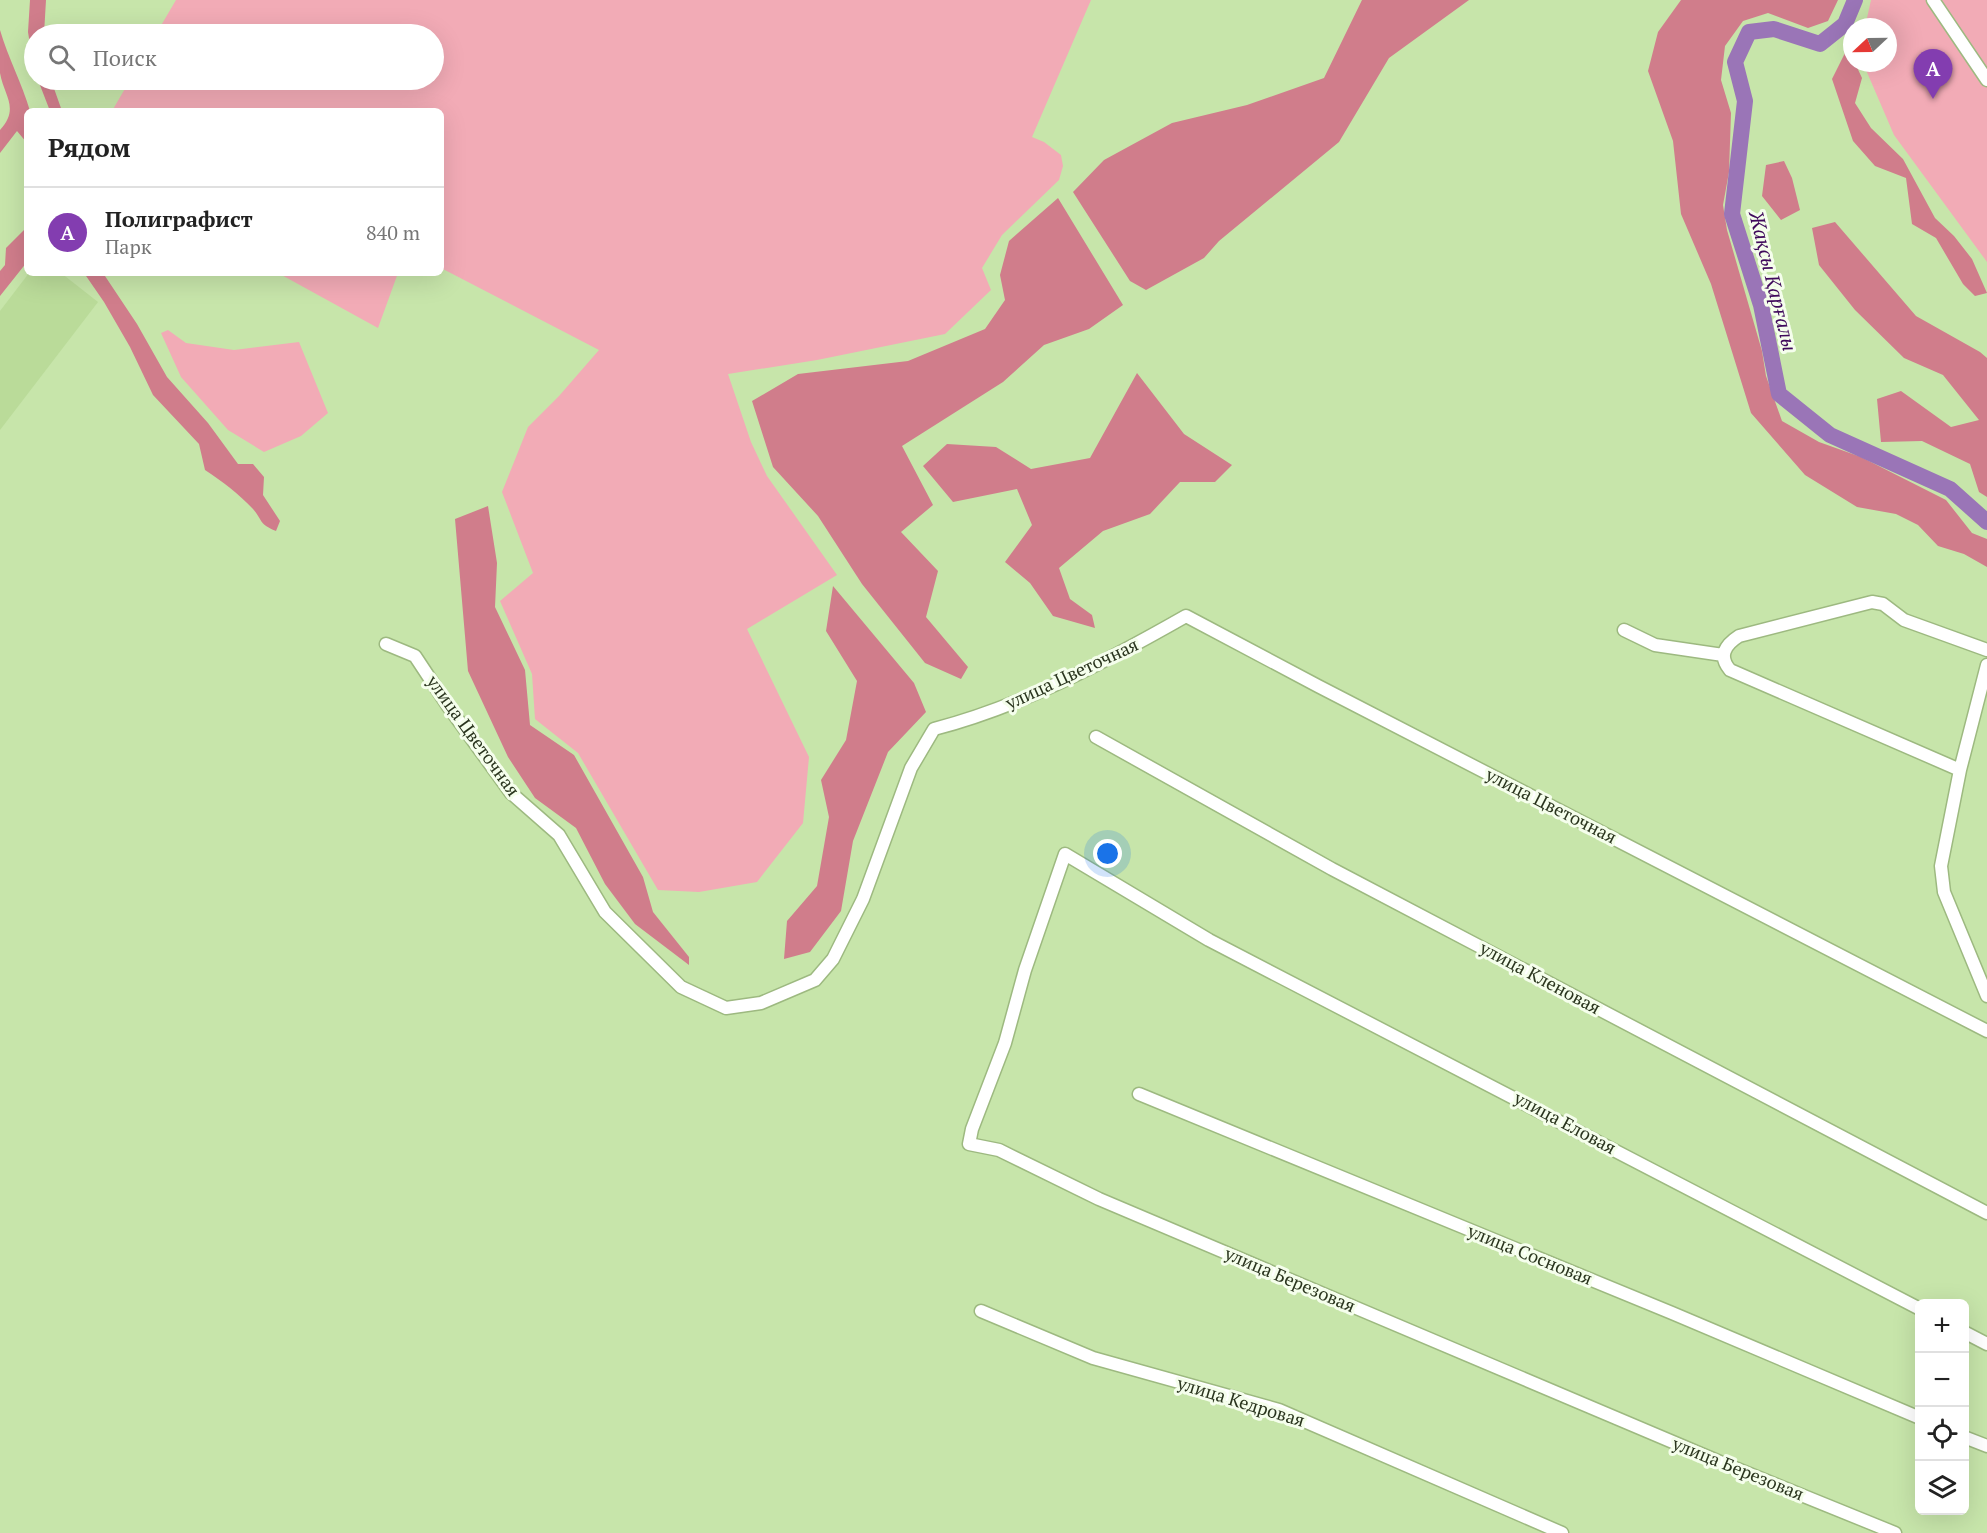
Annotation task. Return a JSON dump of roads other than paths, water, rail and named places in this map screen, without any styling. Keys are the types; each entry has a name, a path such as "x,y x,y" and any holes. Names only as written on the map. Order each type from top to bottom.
{"street":[{"path":"1933,0 1987,80"},
{"path":"1960,770 1730,670 1724,663 1723,655 1728,643 1739,636 1872,602 1883,604 1904,620 1987,650"},
{"name":"улица Цветочная","path":"386,644 415,656 511,793 559,835 605,912 681,987 726,1008 760,1003 815,980 833,959 863,899 911,768 934,729 966,721 1019,700 1124,652 1186,616 1987,1031"},
{"path":"1624,630 1655,645 1723,655"},
{"path":"1987,665 1960,770 1941,866 1944,892 1987,996"},
{"name":"улица Кленовая","path":"1096,737 1332,869 1987,1213"},
{"name":"улица Еловая","path":"1065,854 1209,940 1915,1306"},
{"name":"улица Березовая","path":"1065,854 1025,970 1005,1043 972,1129 969,1144 999,1150 1110,1203 1698,1453 1895,1533"},
{"name":"улица Сосновая","path":"1139,1094 1672,1313 1915,1416"},
{"name":"улица Кедровая","path":"981,1311 1093,1358 1279,1410 1562,1533"},
{"path":"1969,1334 1987,1344"},
{"path":"1969,1439 1987,1446"}],"waterway":[{"name":"Жақсы Қарғалы","path":"1855,0 1845,24 1820,44 1774,29 1749,32 1735,62 1745,101 1732,214 1761,305 1779,394 1830,435 1950,489 1987,522"}],"place":[{"name":"Полиграфист","path":"1933,99"}]}
